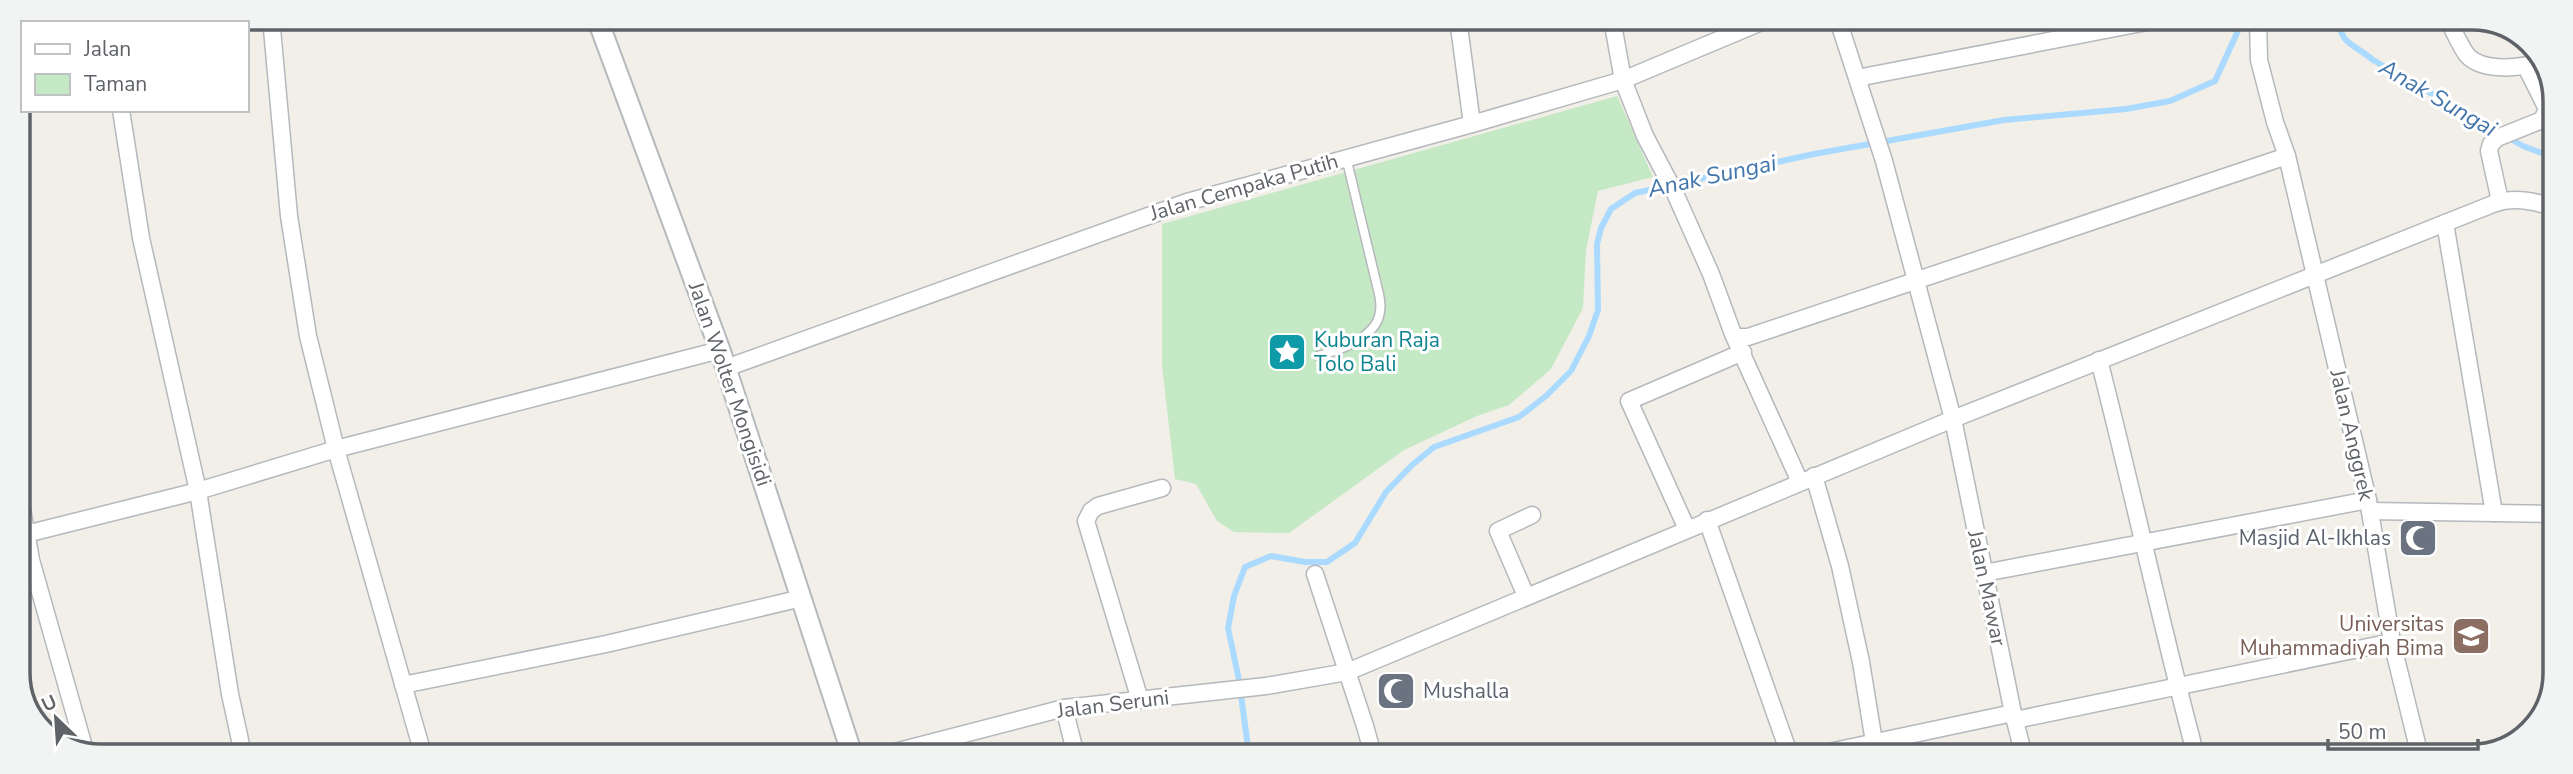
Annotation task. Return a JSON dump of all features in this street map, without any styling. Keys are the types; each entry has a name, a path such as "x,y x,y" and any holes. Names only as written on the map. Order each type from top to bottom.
{"street":[{"path":"272,30 289,216 308,337 336,449 420,744"},
{"name":"Jalan Wolter Mongisidi","path":"601,30 723,359 849,744"},
{"path":"1459,30 1472,124"},
{"path":"1614,30 1623,80 1645,135 1674,191 1739,344 1807,479 1840,566 1861,662 1874,742"},
{"name":"Jalan Cempaka Putih","path":"30,533 198,491 336,449 723,359 1186,202 1623,80 1742,30"},
{"name":"Jalan Mawar","path":"1841,30 1884,161 1953,419 2021,744"},
{"path":"1857,78 2105,30"},
{"name":"Jalan Anggrek","path":"2258,30 2259,60 2287,156 2369,506 2392,642 2417,744"},
{"path":"2454,30 2468,55 2478,63 2526,67 2532,65"},
{"path":"2526,67 2543,101"},
{"path":"121,112 141,237 198,491 241,744"},
{"path":"2543,118 2497,138 2489,151 2500,201 2530,201 2543,205"},
{"path":"1686,529 1629,401 1748,337 1917,278 2287,156"},
{"name":"Jalan Seruni","path":"925,744 1064,708 1266,686 1347,672 1953,419 2500,201"},
{"path":"2445,223 2494,513"},
{"path":"2099,360 2193,744"},
{"path":"1140,700 1086,520 1098,506 1162,488"},
{"path":"1984,573 2369,506 2543,514"},
{"path":"1526,596 1499,531 1532,515"},
{"path":"1707,520 1786,744"},
{"path":"1314,574 1370,744"},
{"path":"30,581 82,742"},
{"path":"403,685 606,644 802,598"},
{"path":"1865,744 2178,686 2392,642"},
{"path":"1064,708 1073,744"}],"lane":[{"path":"1318,356 1342,350 1356,342 1374,326 1381,314 1379,294 1346,157"}],"green space":[{"path":"1617,96 1653,177 1598,191 1586,250 1583,308 1551,369 1509,405 1477,416 1404,450 1289,533 1234,532 1217,521 1196,484 1175,479 1162,366 1162,224"}],"waterway":[{"name":"Anak Sungai","path":"1248,744 1239,680 1228,628 1234,596 1245,567 1271,556 1305,562 1327,562 1355,543 1386,492 1434,447 1519,417 1546,396 1571,371 1589,336 1598,310 1597,244 1601,228 1611,209 1635,193 1814,154 2004,120 2126,109 2170,101 2215,81 2238,30"},
{"name":"Anak Sungai","path":"2341,30 2350,44 2373,60 2523,146 2543,154"}],"place":[{"name":"Kuburan Raja Tolo Bali","path":"1287,352"},
{"name":"Masjid Al-Ikhlas","path":"2418,538"},
{"name":"Universitas Muhammadiyah Bima","path":"2471,636"},
{"name":"Mushalla","path":"1396,691"}]}
